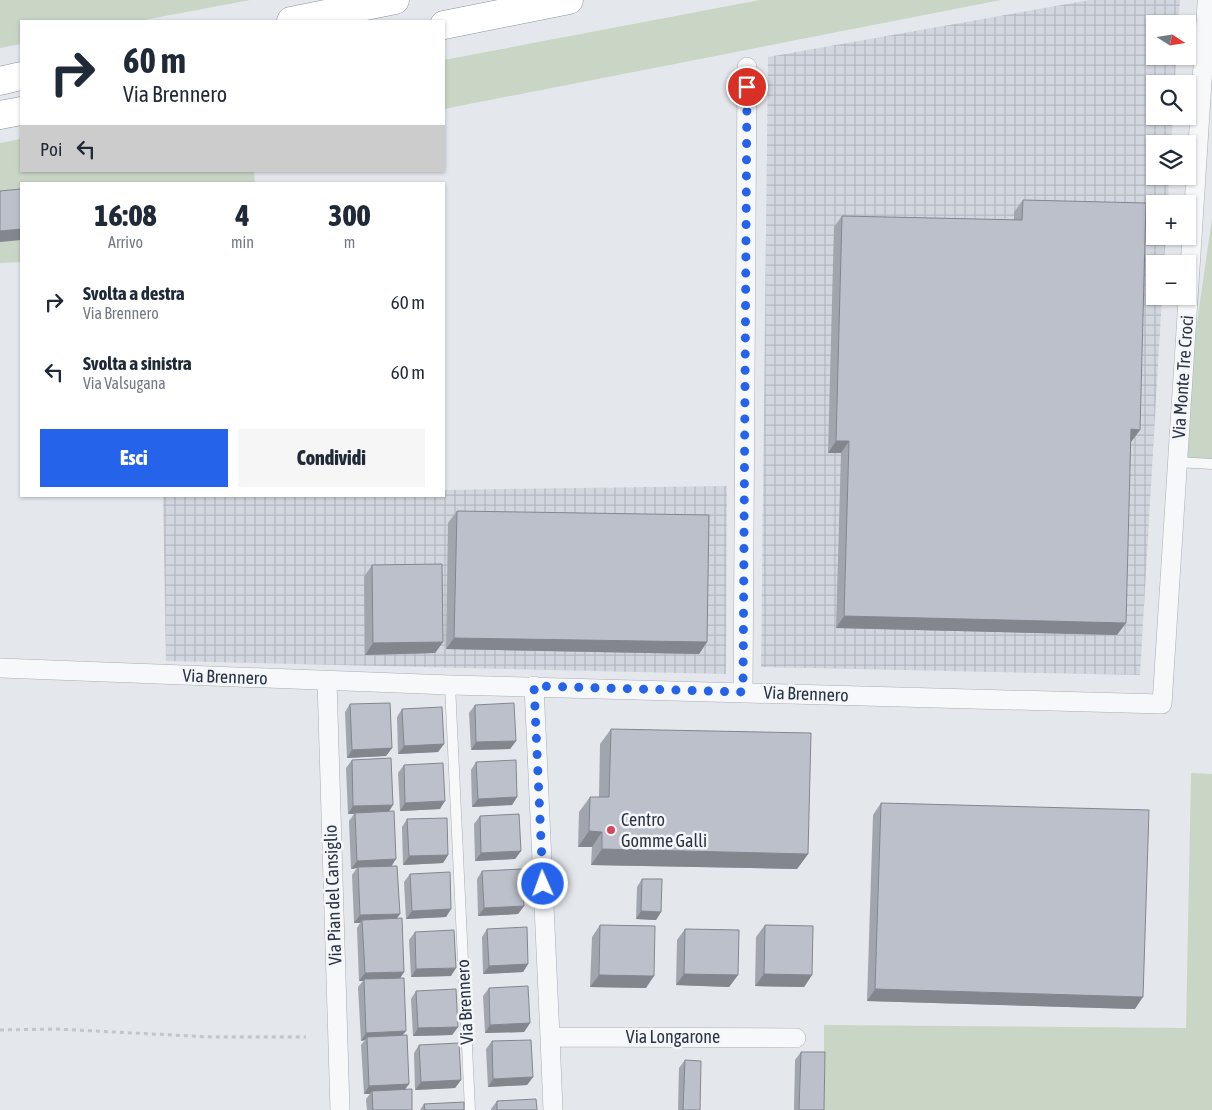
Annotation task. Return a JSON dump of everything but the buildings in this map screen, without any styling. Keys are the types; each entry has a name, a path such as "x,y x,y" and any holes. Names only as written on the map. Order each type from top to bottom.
{"highway":[{"path":"296,20 395,0"},
{"path":"445,25 569,0"},
{"path":"0,81 20,76"},
{"path":"0,115 20,111"}],"street":[{"name":"Via Monte Tre Croci","path":"1162,704 1208,16"},
{"path":"743,692 747,68"},
{"name":"Via Brennero","path":"0,668 450,685 1162,704"},
{"name":"Via Pian del Cansiglio","path":"327,680 340,1110"},
{"path":"534,686 553,1110"},
{"name":"Via Longarone","path":"550,1038 796,1038"}],"lane":[{"name":"Via Monte Tre Croci","path":"1178,462 1212,464"},
{"name":"Via Brennero","path":"450,685 470,1110"}],"path":[{"path":"0,1030 56,1029 211,1038 306,1038"}],"shaded area":[{"path":"1090,0 1180,0 1179,15 1146,15 1146,65 1176,65 1175,75 1146,75 1146,125 1172,125 1172,135 1146,135 1146,185 1169,185 1168,195 1146,195 1146,245 1165,245 1165,255 1146,255 1146,305 1161,305 1140,675 761,667 768,57"},
{"path":"727,486 726,674 166,661 163,497 445,497 445,490"}],"green space":[{"path":"0,0 250,0 144,20 20,20 20,44 0,48"},
{"path":"760,0 1001,0 445,109 445,60"},
{"path":"20,139 20,172 254,172 255,182 20,182 20,262 0,263 0,143"},
{"path":"1212,218 1212,462 1177,462"},
{"path":"1191,773 1212,774 1212,1110 824,1110 824,1025 1186,1028"}],"place":[{"name":"Centro Gomme Galli","path":"611,830"}],"route":[{"path":"543,884 534,686 743,692 747,87"}]}
